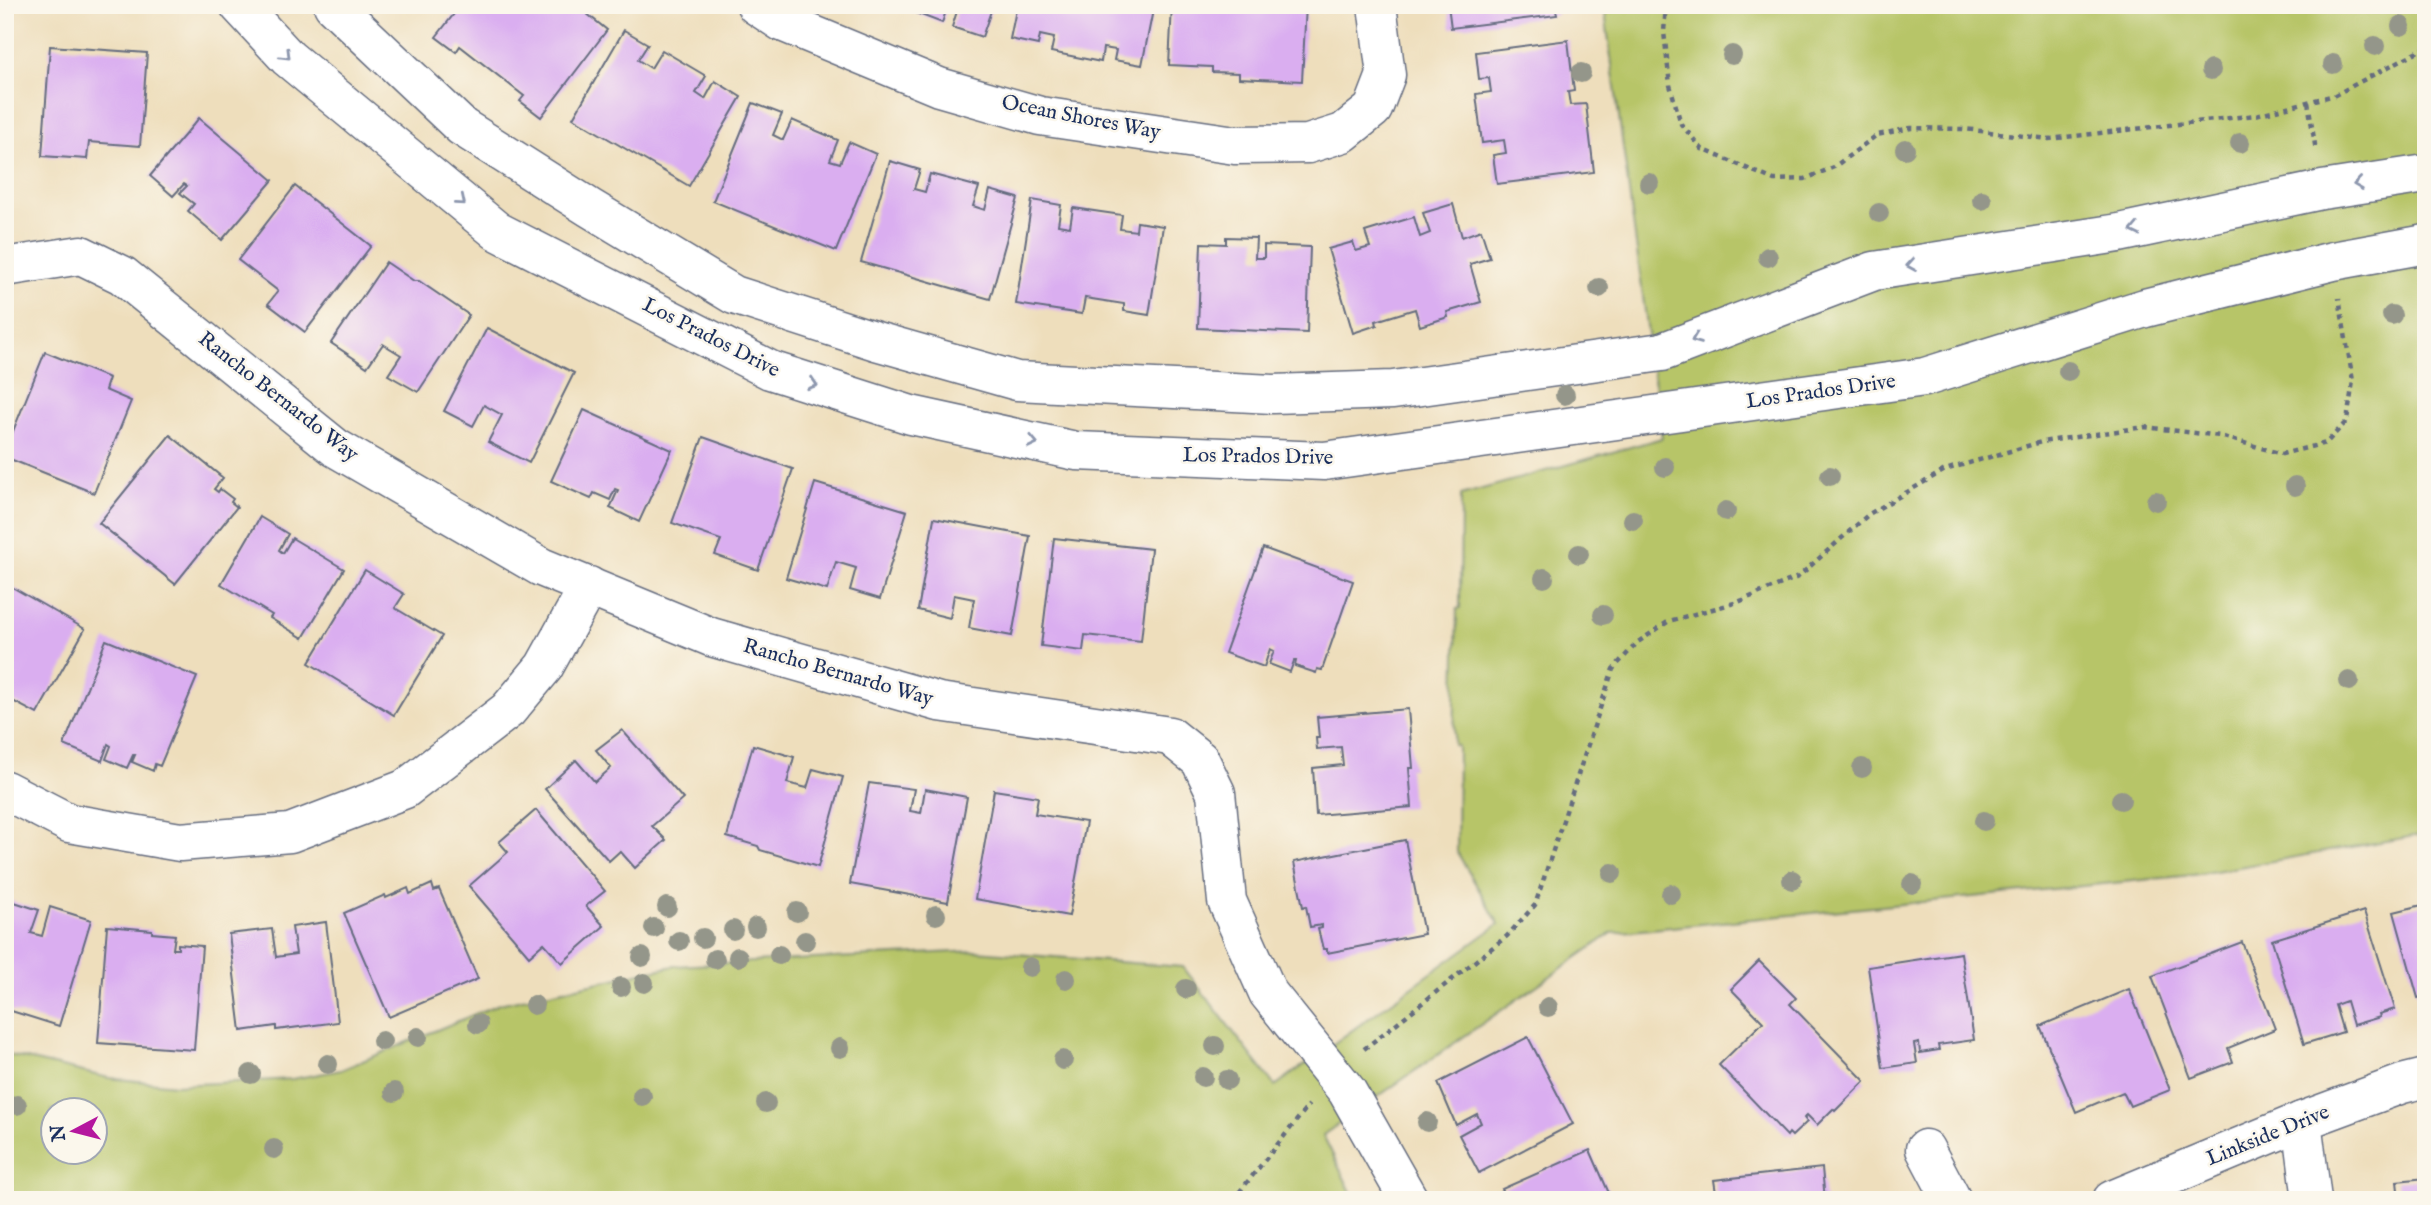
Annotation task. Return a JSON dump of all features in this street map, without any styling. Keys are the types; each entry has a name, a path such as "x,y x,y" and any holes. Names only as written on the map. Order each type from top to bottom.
{"street":[{"name":"Los Prados Drive","path":"239,5 288,58 498,231 770,370 911,415 1076,451 1324,461 1925,377 2146,308 2333,261 2426,244"},
{"path":"333,5 462,127 734,295 876,341 1017,381 1273,394 1394,390 1662,352 1874,271 2119,233 2322,190 2426,174"},
{"name":"Ocean Shores Way","path":"756,5 782,22 939,87 1040,116 1236,145 1308,144 1343,133 1373,109 1386,75 1377,5"},
{"name":"Rancho Bernardo Way","path":"5,267 81,255 122,275 336,448 541,567 711,637 939,702 1170,736 1200,760 1216,793 1227,901 1268,993 1347,1091 1409,1200"},
{"path":"5,790 69,823 180,842 290,833 405,789 508,710 544,667 589,586"},
{"name":"Linkside Drive","path":"2112,1200 2302,1121 2403,1084 2426,1079"},
{"path":"2302,1121 2312,1200"},
{"path":"1925,1149 1952,1200"}],"path":[{"path":"1666,5 1664,32 1670,85 1681,124 1702,149 1774,180 1805,179 1834,167 1877,135 1911,128 1964,129 2049,139 2256,115 2334,95 2426,47"},
{"path":"2308,102 2322,190"},
{"path":"1233,1200 1333,1074 1507,936 1535,905 1613,669 1638,642 1669,621 1738,602 1798,577 1869,514 1945,470 2041,442 2145,427 2220,436 2282,454 2326,443 2347,421 2353,381 2333,261"}],"green space":[{"path":"1604,5 2426,5 2426,834 2193,875 1612,933 1323,1135 1355,1200 5,1200 5,1054 109,1078 176,1085 292,1079 341,1070 499,1004 674,966 976,951 1183,967 1275,1086 1499,924 1457,852 1458,746 1454,745 1457,609 1460,608 1461,495 1662,438"}],"building":[{"path":"461,5 576,5 607,30 541,117 520,101 524,96 460,46 456,52 436,37"},
{"path":"895,5 948,5 942,23"},
{"path":"959,5 993,5 982,37 952,27"},
{"path":"1017,5 1154,5 1142,65 1114,60 1116,50 1103,48 1101,62 1051,52 1054,38 1040,35 1038,45 1010,39"},
{"path":"1172,5 1306,5 1302,81 1239,78 1239,73 1212,72 1212,67 1169,65"},
{"path":"1448,5 1555,5 1557,15 1451,28"},
{"path":"624,30 648,44 638,60 651,68 662,50 706,76 696,93 705,99 715,81 741,97 689,186 573,118"},
{"path":"1568,40 1574,91 1568,92 1570,105 1586,104 1594,172 1497,184 1493,155 1506,153 1504,140 1482,143 1476,94 1491,92 1489,78 1479,79 1476,52"},
{"path":"50,46 147,53 140,146 89,142 87,159 42,156"},
{"path":"753,103 782,114 773,135 783,140 792,120 838,140 830,160 840,163 849,142 876,154 836,251 713,201"},
{"path":"199,118 273,180 222,240 188,211 194,204 180,193 187,186 184,184 173,196 150,176"},
{"path":"890,161 920,170 914,189 925,192 930,174 979,187 973,206 985,210 990,190 1018,198 990,299 861,262"},
{"path":"295,186 371,246 305,332 268,304 278,291 238,260"},
{"path":"1032,200 1061,205 1058,225 1070,227 1073,208 1122,215 1120,229 1136,231 1137,222 1163,226 1149,315 1124,311 1124,304 1085,298 1082,314 1016,304"},
{"path":"1453,204 1462,237 1481,230 1490,258 1470,264 1481,302 1447,312 1448,317 1420,326 1415,309 1376,321 1377,325 1353,333 1328,249 1353,242 1356,251 1370,247 1365,232 1414,217 1420,237 1430,233 1423,213"},
{"path":"1226,237 1256,238 1255,258 1264,258 1264,245 1310,247 1307,333 1198,328 1201,243 1226,244"},
{"path":"386,262 469,315 418,392 388,375 401,355 383,344 367,367 331,343"},
{"path":"487,328 574,373 529,463 488,442 502,415 484,405 473,426 444,411"},
{"path":"45,352 109,378 105,390 131,401 94,493 5,457 5,451"},
{"path":"584,410 672,450 639,522 610,508 618,490 615,489 610,500 594,493 591,499 551,481"},
{"path":"170,435 223,478 214,489 218,492 220,489 233,499 231,502 237,507 175,584 99,523"},
{"path":"703,437 793,469 758,570 715,555 721,540 672,523"},
{"path":"815,483 907,511 880,599 850,590 856,568 836,562 827,590 786,578"},
{"path":"260,517 288,534 279,550 283,553 292,538 344,569 303,638 270,618 272,615 221,584"},
{"path":"934,518 1030,536 1012,636 969,628 974,599 954,595 950,618 918,610"},
{"path":"1054,538 1151,549 1141,641 1085,635 1083,651 1041,646"},
{"path":"1263,548 1353,581 1322,670 1317,669 1316,673 1295,666 1296,661 1290,672 1269,664 1274,651 1270,649 1264,667 1225,653"},
{"path":"365,570 404,594 395,608 442,636 394,715 309,663"},
{"path":"5,583 85,629 37,714 11,700 5,711"},
{"path":"106,640 197,677 160,766 155,764 153,771 132,762 135,755 127,768 106,759 111,746 108,744 102,761 64,745"},
{"path":"1408,709 1413,768 1409,768 1412,807 1316,815 1313,768 1343,765 1341,747 1317,749 1317,717"},
{"path":"622,730 683,799 652,826 666,840 635,868 620,851 609,861 545,789 576,760 595,782 611,768 596,750"},
{"path":"753,745 794,757 787,783 807,788 813,769 843,777 818,867 727,837"},
{"path":"869,783 914,789 910,811 921,813 925,789 967,797 948,902 850,884"},
{"path":"994,790 1038,797 1035,814 1086,822 1069,916 975,899"},
{"path":"536,810 605,891 586,906 604,926 562,963 544,943 529,956 469,886 508,852 499,842"},
{"path":"1405,840 1424,934 1327,953 1327,949 1323,949 1318,929 1322,928 1322,925 1310,927 1294,862"},
{"path":"432,884 434,891 439,889 478,979 389,1017 344,913 385,895 386,898 408,888 410,894"},
{"path":"5,899 39,910 31,933 42,936 50,907 91,920 59,1026 5,1009"},
{"path":"2426,904 2426,996 2418,998 2394,912"},
{"path":"2364,911 2395,1009 2379,1014 2380,1017 2353,1025 2346,1001 2335,1005 2343,1032 2304,1044 2272,940"},
{"path":"326,922 338,1022 276,1030 276,1026 241,1031 229,934 272,929 276,957 296,954 292,927"},
{"path":"107,926 175,935 173,949 178,949 178,944 202,946 194,1050 98,1043"},
{"path":"2242,942 2275,1029 2228,1048 2233,1062 2191,1078 2152,976"},
{"path":"1961,953 1974,1040 1938,1045 1939,1050 1920,1053 1919,1043 1914,1044 1917,1063 1883,1068 1868,967"},
{"path":"1759,961 1796,998 1790,1004 1865,1081 1817,1125 1807,1115 1804,1118 1807,1122 1792,1136 1789,1133 1787,1136 1719,1065 1763,1022 1731,989"},
{"path":"2129,989 2170,1090 2130,1106 2123,1092 2076,1112 2040,1026"},
{"path":"1528,1037 1573,1124 1479,1173 1459,1135 1481,1123 1477,1114 1456,1125 1438,1083"},
{"path":"1590,1150 1612,1200 1500,1200 1498,1194 1502,1189"},
{"path":"1822,1168 1825,1200 1717,1200 1714,1180"},
{"path":"2426,1178 2426,1200 2399,1200 2397,1181"}]}
